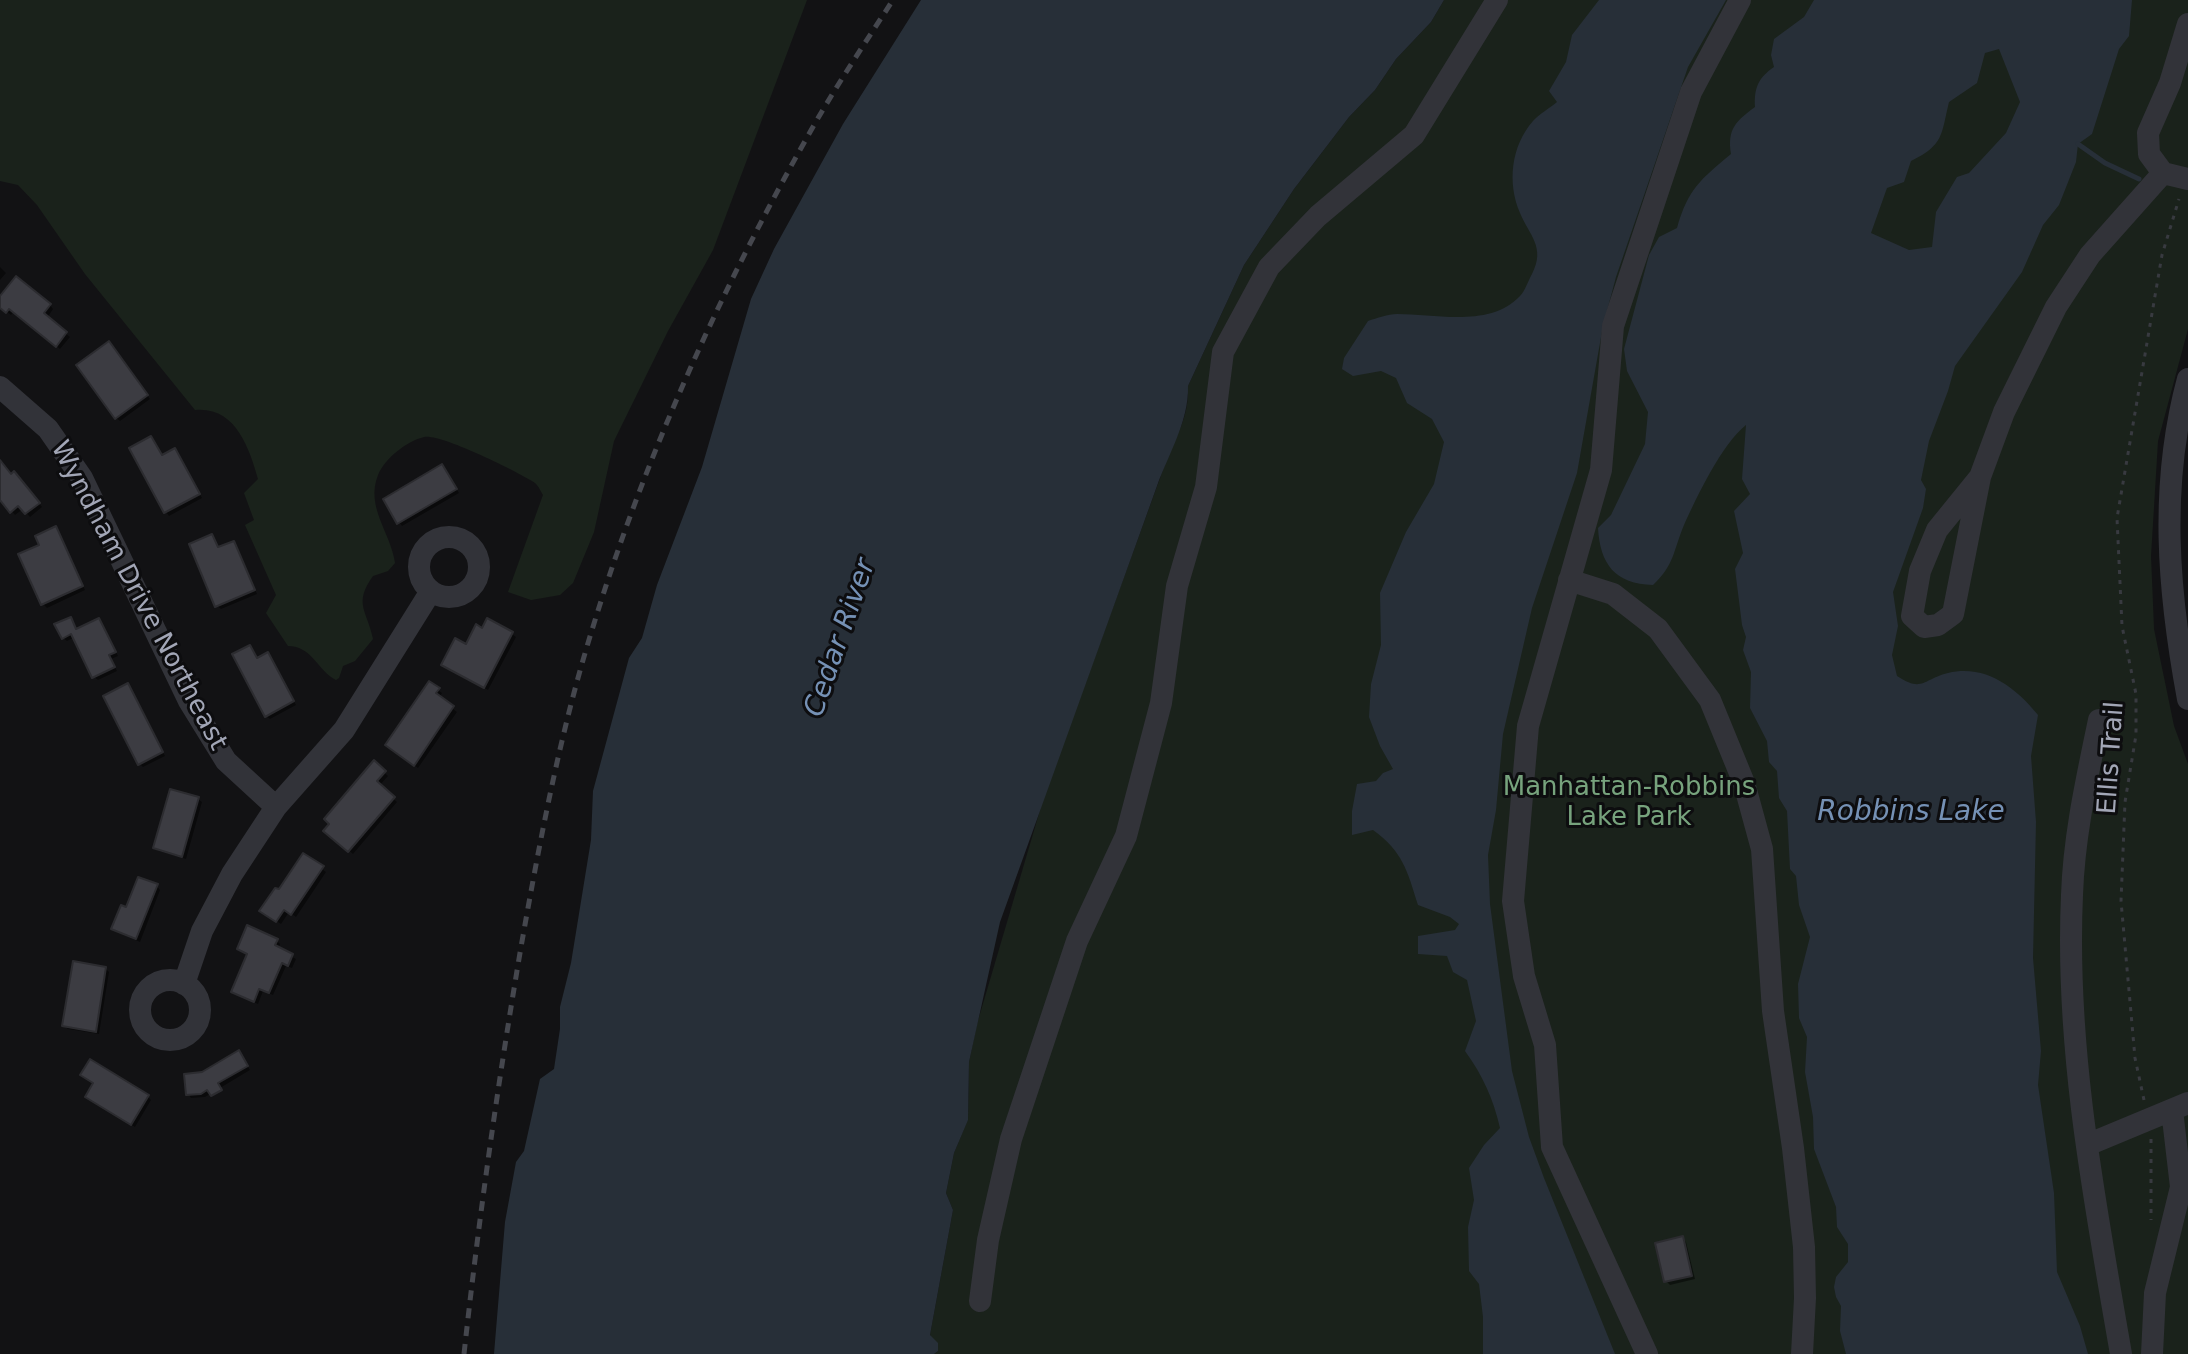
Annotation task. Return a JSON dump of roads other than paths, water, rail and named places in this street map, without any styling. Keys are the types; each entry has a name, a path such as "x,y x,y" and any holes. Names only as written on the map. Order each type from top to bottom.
{"street":[{"path":"980,1301 988,1240 1011,1139 1077,941 1126,836 1161,703 1177,586 1206,487 1223,352 1269,267 1318,216 1414,135 1497,0"},
{"path":"1647,1354 1552,1147 1545,1045 1524,976 1513,901 1528,726 1601,470 1613,326 1691,92 1740,0"},
{"path":"2187,179 2163,173 2149,154 2148,133 2170,83 2188,24"},
{"path":"1980,477 1937,530 1920,571 1912,616 1924,627 1938,625 1953,614 1980,477 2004,412 2056,307 2090,255 2163,173"},
{"path":"2188,379 2169,475 2175,631 2188,699"},
{"name":"Wyndham Drive Northeast","path":"0,387 48,429 82,478 189,701 226,761 276,807"},
{"path":"1569,580 1613,594 1658,629 1710,700 1744,783 1762,849 1773,1011 1804,1247 1802,1354"},
{"path":"184,984 202,931 220,896 276,807 344,730 431,591"},
{"path":"2099,720 2080,809 2072,894 2073,1019 2087,1145 2121,1354"},
{"path":"2087,1145 2180,1107 2181,1187 2155,1293 2152,1354"}],"water":[{"name":"Cedar River","path":"921,0 1444,0 1431,22 1396,59 1375,90 1349,117 1294,189 1244,265 1188,386 1182,424 1000,922 969,1062 968,1120 954,1153 946,1193 953,1210 930,1335 938,1343 938,1351 934,1354 494,1354 505,1222 516,1162 524,1151 540,1079 554,1069 560,1007 571,963 591,840 593,791 629,658 642,638 657,585 702,467 751,299 774,249 843,124"},
{"path":"1599,0 1726,0 1688,67 1616,277 1603,326 1577,473 1532,608 1503,734 1496,810 1488,855 1490,904 1512,1071 1529,1137 1615,1354 1483,1354 1479,1284 1469,1271 1468,1227 1474,1200 1469,1168 1500,1128 1487,1088 1465,1051 1476,1021 1467,980 1453,972 1447,956 1418,954 1418,936 1455,930 1459,924 1450,917 1418,905 1403,863 1383,838 1373,830 1352,835 1357,784 1376,781 1383,773 1393,769 1369,717 1371,684 1381,645 1380,593 1406,532 1434,484 1444,442 1432,419 1407,403 1396,378 1381,371 1353,376 1342,369 1344,358 1368,321 1397,314 1478,316 1508,306 1522,294 1536,265 1537,249 1520,213 1513,189 1516,153 1533,121 1557,102 1549,91 1566,62 1572,35"},
{"name":"Robbins Lake","path":"1814,0 2132,0 2129,36 2119,49 2092,134 2078,144 2076,162 2059,205 2043,225 2022,272 1955,366 1929,441 1921,480 1926,489 1923,508 1893,592 1898,626 1892,655 1897,676 1918,684 1962,671 1987,675 2010,687 2038,715 2031,756 2036,822 2033,958 2041,1051 2038,1085 2054,1193 2057,1272 2080,1326 2088,1354 1846,1354 1840,1331 1841,1306 1834,1287 1836,1277 1848,1262 1848,1244 1837,1227 1836,1207 1814,1149 1813,1117 1805,1072 1807,1037 1799,1018 1798,984 1810,937 1799,905 1796,876 1790,869 1787,811 1779,798 1777,771 1769,762 1767,741 1750,708 1751,672 1743,650 1746,637 1735,569 1743,553 1734,511 1750,494 1742,479 1746,425 1711,471 1684,525 1670,564 1653,585 1619,576 1606,562 1599,541 1598,528 1611,515 1645,444 1648,412 1627,371 1624,349 1649,255 1659,237 1677,228 1697,186 1731,154 1730,138 1734,126 1755,107 1758,84 1774,67 1771,55 1774,39 1804,17","holes":["1999,49 2020,102 2006,133 1969,173 1957,177 1936,212 1932,247 1909,250 1871,233 1887,188 1904,182 1911,161 1935,144 1942,131 1949,102 1977,83 1985,53"]}],"waterway":[{"path":"2078,144 2105,163 2139,179"}],"railway":[{"path":"464,1354 504,1048 521,947 560,747 592,630 659,441 713,319 805,141 893,0"}],"park label":[{"name":"Manhattan-Robbins Lake Park","path":"1629,803"}]}
